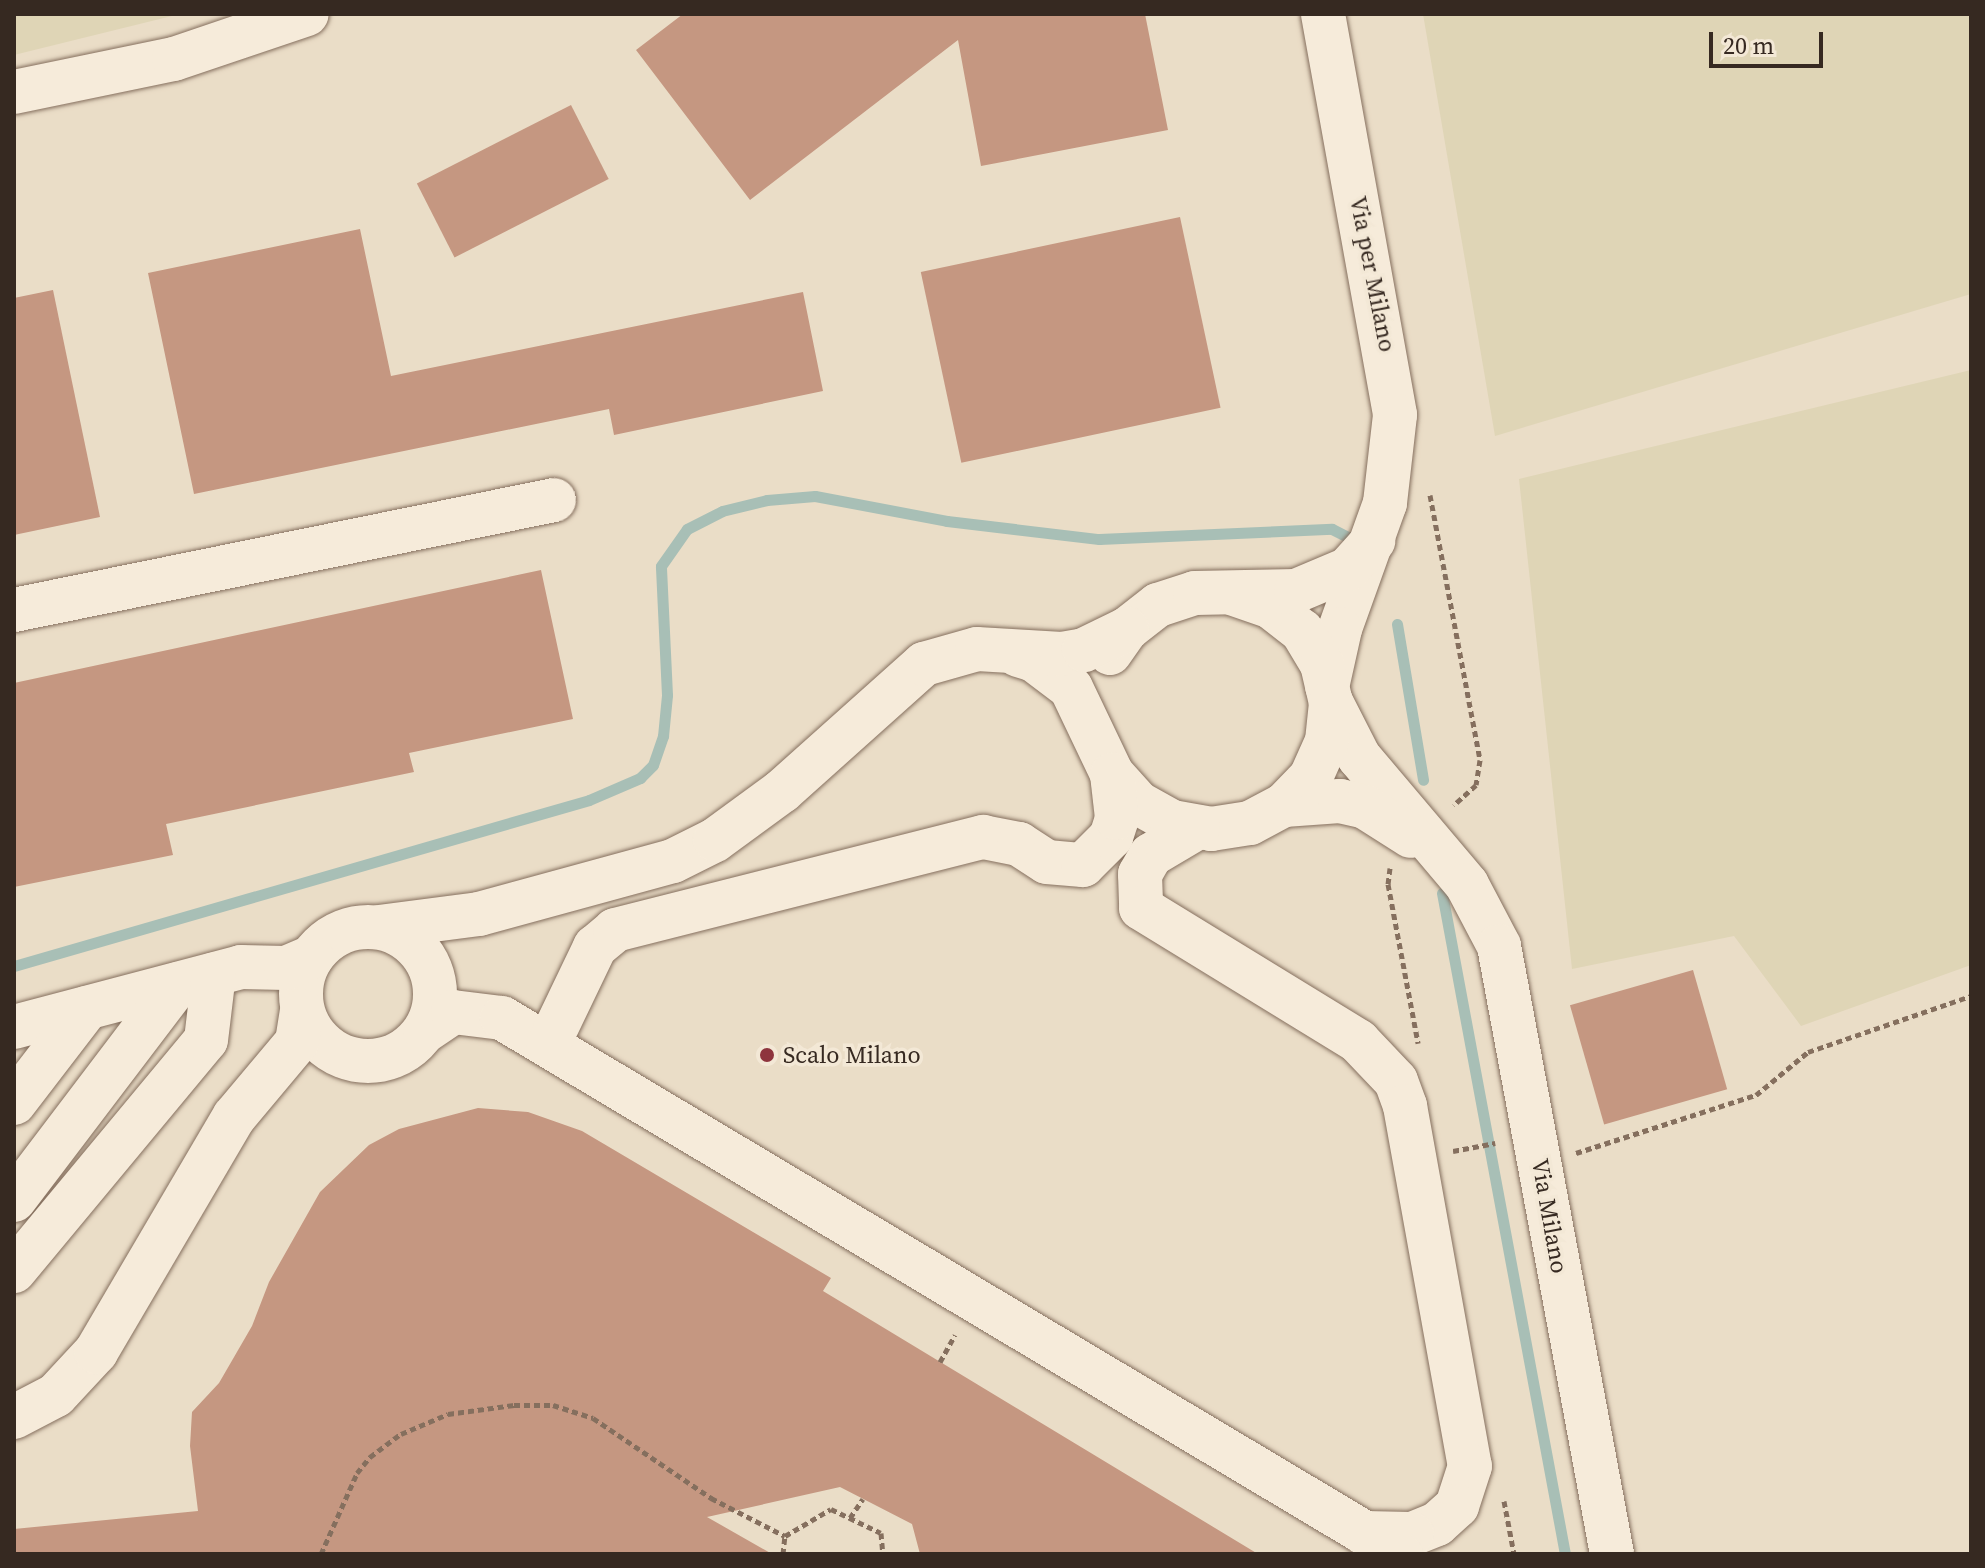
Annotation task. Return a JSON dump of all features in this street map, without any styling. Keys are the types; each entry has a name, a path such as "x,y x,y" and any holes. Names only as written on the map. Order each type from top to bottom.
{"street":[{"path":"14,92 174,59 307,14"},
{"name":"Via per Milano","path":"1323,14 1391,372 1393,460 1376,535 1340,629 1329,695"},
{"path":"14,610 554,500"},
{"path":"14,1027 196,979 256,966 286,968 312,957 335,934 479,914 673,861 715,840 782,791 924,664 977,649 1084,650 1127,629 1158,605 1195,593 1269,595 1325,582 1348,569 1376,535"},
{"path":"1234,594 1271,607 1302,631 1322,664 1329,695 1359,757 1467,885"},
{"path":"548,1045 595,947 615,930 983,837 1010,841 1047,862 1083,865 1099,853 1114,828 1117,799 1104,756 1094,698 1104,661 1127,629"},
{"path":"1005,650 1034,660 1071,688 1104,756 1138,803 1172,822 1198,827 1250,823 1284,805 1311,777 1327,741 1329,695"},
{"path":"1284,805 1325,800 1365,807 1433,853 1467,885"},
{"path":"264,1082 295,1065 345,1058 389,1059 453,1012 486,1012 548,1045 1382,1544 1437,1524 1457,1506 1470,1466 1405,1106 1396,1081 1358,1041 1141,908 1140,874 1151,855 1198,827"},
{"name":"Via Milano","path":"1467,885 1499,946 1525,1152 1612,1554"},
{"path":"425,1031 434,1011 432,973 446,933 479,914"},
{"path":"379,927 418,948 432,973"},
{"path":"14,1417 33,1410 78,1376 234,1117 297,1042 302,1011 300,988 312,957"},
{"path":"14,1200 196,979"},
{"path":"14,1271 206,1040 196,979"},
{"path":"14,1103 87,1008"},
{"path":"302,1011 311,1031 345,1058"}],"path":[{"path":"1453,1151 1525,1152 1756,1095 1808,1052 1971,996"},
{"path":"321,1554 357,1473 370,1457 401,1434 448,1414 514,1405 553,1405 593,1418 711,1498 785,1536"},
{"path":"850,1518 863,1499"},
{"path":"785,1536 831,1509 881,1533 883,1554"},
{"path":"783,1554 785,1536"}],"shaded area":[{"path":"14,14 180,14 14,55"},
{"path":"1423,14 1971,14 1971,294 1495,436"},
{"path":"1971,370 1971,965 1801,1026 1734,936 1572,969 1519,479"}],"building":[{"path":"683,14 1145,14 1168,130 981,166 958,40 750,200 636,50"},
{"path":"571,105 609,179 455,257 417,184"},
{"path":"1180,217 1221,408 961,463 921,272"},
{"path":"360,229 391,376 803,292 823,391 614,435 609,409 194,494 148,273"},
{"path":"53,290 100,517 14,535 14,298"},
{"path":"541,570 573,719 409,753 414,772 166,824 173,855 14,887 14,683"},
{"path":"1693,970 1727,1089 1604,1124 1570,1005"},
{"path":"478,1108 528,1112 582,1131 831,1278 823,1291 1258,1554 920,1554 912,1524 840,1487 707,1517 772,1554 14,1554 14,1529 198,1511 190,1446 192,1412 219,1383 252,1326 269,1282 320,1192 369,1145 399,1129"}],"waterway":[{"path":"14,966 589,800 640,778 653,765 663,736 667,695 661,566 687,529 722,511 767,500 815,496 947,521 1099,539 1332,529 1358,542"},
{"path":"1397,624 1423,780"},
{"path":"1442,893 1565,1554"}],"place":[{"name":"Scalo Milano","path":"767,1055"}]}
